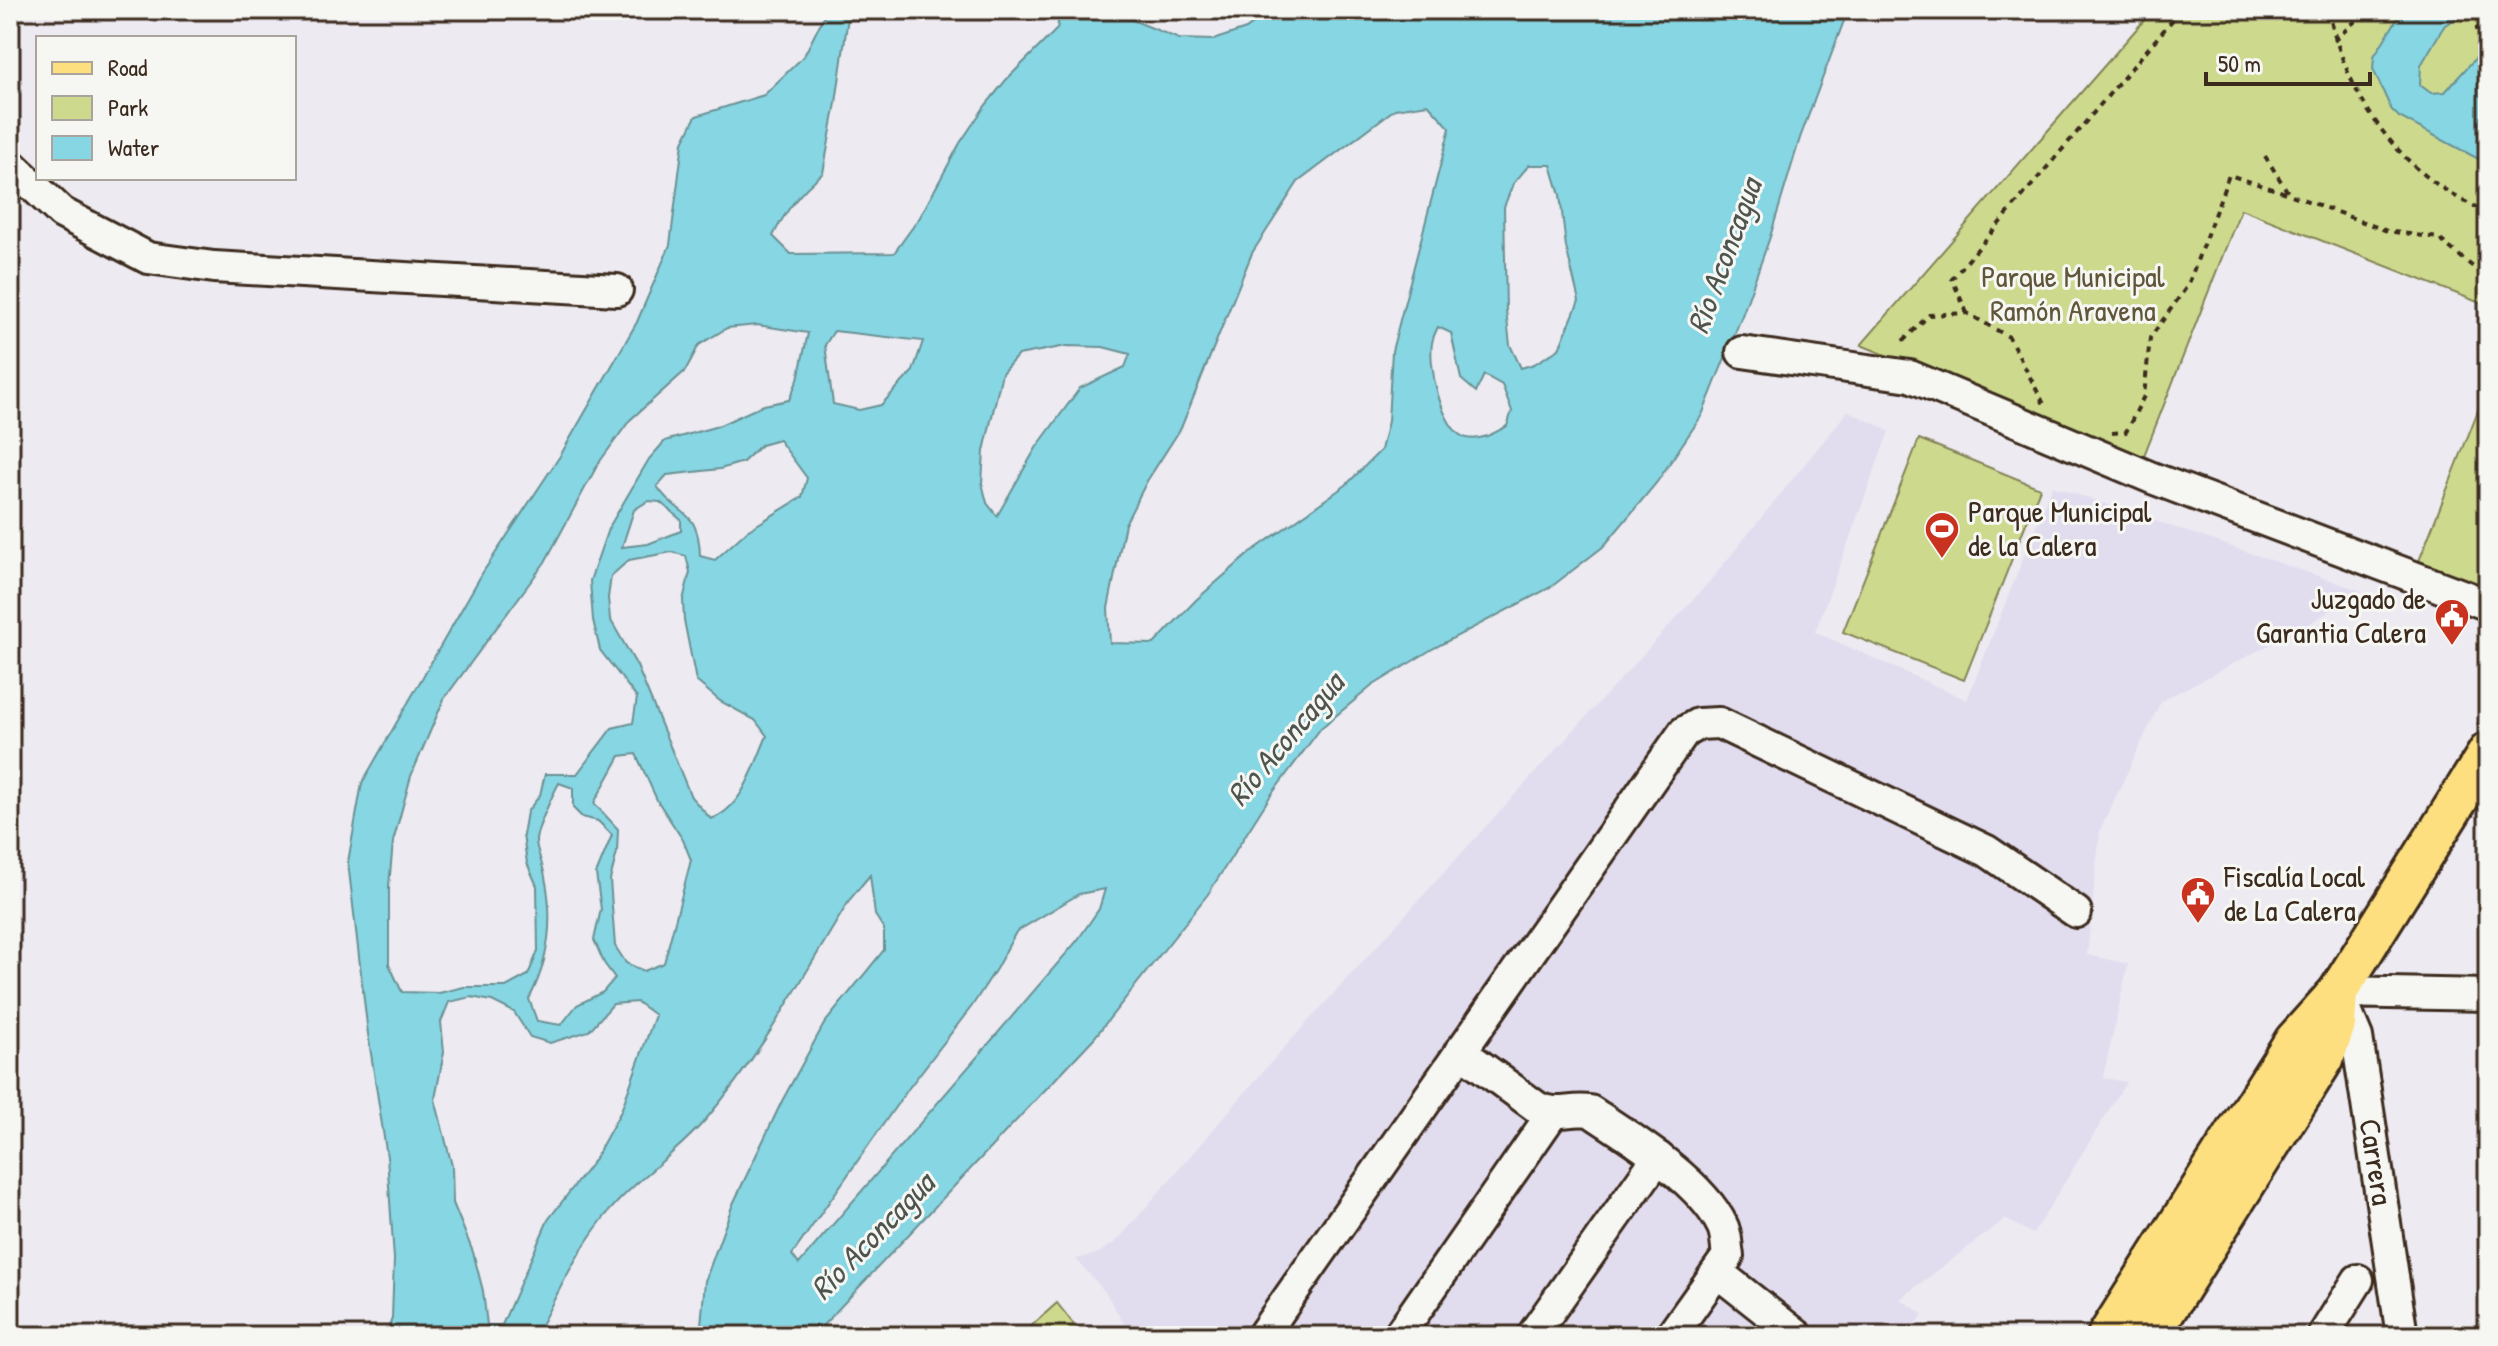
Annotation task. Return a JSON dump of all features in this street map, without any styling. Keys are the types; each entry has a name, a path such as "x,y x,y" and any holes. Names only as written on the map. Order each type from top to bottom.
{"main road":[{"path":"2107,1336 2294,1041 2338,992 2488,752"},
{"path":"2150,1336 2324,1059 2336,1024 2338,992"}],"street":[{"path":"10,164 62,213 148,258 214,267 617,290"},
{"path":"1742,352 1910,376 2152,478 2488,605"},
{"path":"1262,1336 1684,732 1698,724 1719,723 1987,851 2076,912"},
{"path":"2338,992 2488,995"},
{"name":"Carrera","path":"2338,992 2357,1037 2402,1336"},
{"path":"1460,1051 1538,1108 1552,1114 1578,1109 1590,1111 1658,1157 1710,1207 1724,1228 1728,1256 1671,1336"},
{"path":"1398,1336 1552,1114"},
{"path":"1532,1336 1658,1157"},
{"path":"1717,1272 1798,1336"},
{"path":"2323,1336 2358,1280"}],"path":[{"path":"1967,313 1952,279 2181,10"},
{"path":"2329,10 2334,41 2355,92 2386,137 2425,176 2488,212"},
{"path":"2334,41 2367,10"},
{"path":"2475,29 2486,26"},
{"path":"2265,156 2289,194"},
{"path":"2102,434 2126,432 2144,396 2150,338 2188,285 2229,175 2387,231 2438,238 2488,276"},
{"path":"1903,341 1929,315 1967,313 2009,337 2047,410"}],"shaded area":[{"path":"1848,411 1889,431 1815,632 1967,700 2052,486 2362,591 2304,627 2161,701 2100,830 2087,955 2128,964 2103,1078 2126,1082 2033,1234 2005,1219 1900,1299 1923,1314 1909,1336 1768,1336 1757,1327 1751,1336 1131,1336 1106,1293 1076,1259 1097,1254 1116,1242 1274,1059 1710,581"}],"green space":[{"name":"Parque Municipal Ramón Aravena","path":"2153,10 2488,10 2488,306 2241,209 2143,458 1861,345"},
{"path":"2488,385 2488,590 2419,561"},
{"name":"Parque Municipal de la Calera","path":"1919,439 2040,488 1964,680 1843,632"},
{"path":"1057,1303 1083,1336 1020,1336"}],"water":[{"name":"Río Aconcagua","path":"827,10 849,10 823,173 794,202 773,236 791,254 894,253 920,217 960,143 985,106 1006,80 1057,29 1060,10 1108,10 1179,39 1213,40 1246,29 1272,10 1848,10 1800,138 1743,313 1702,415 1657,482 1604,546 1551,587 1434,648 1372,686 1321,728 1271,795 1208,894 1094,1038 813,1336 700,1336 705,1281 733,1204 782,1101 824,1024 884,950 884,929 875,915 870,875 851,898 728,1092 695,1131 627,1193 592,1233 535,1336 386,1336 392,1318 394,1259 387,1157 368,1034 348,862 362,783 483,572 560,456 637,322 670,245 683,142 696,116 764,95 804,56","holes":["1428,104 1450,128 1392,351 1388,421 1381,450 1346,485 1251,552 1196,600 1154,644 1110,643 1108,608 1125,524 1147,481 1181,428 1252,253 1298,182 1395,109","1529,165 1551,165 1560,195 1566,247 1579,301 1559,349 1521,368 1510,345 1506,310 1504,207 1513,184","757,325 808,333 798,379 789,400 764,405 718,426 665,441 649,459 608,529 590,581 593,620 600,650 637,698 633,723 612,728 577,774 545,774 540,795 527,812 523,835 527,863 537,886 538,951 528,975 506,987 464,987 439,993 402,992 389,964 389,886 393,842 411,776 444,699 545,562 598,464 630,420 685,371 699,345 727,328","1438,327 1451,333 1461,379 1476,392 1484,375 1502,385 1512,411 1507,426 1488,436 1472,439 1458,433 1450,424 1434,378 1433,339","834,331 923,341 913,371 881,405 859,410 833,404 825,345","1067,346 1103,347 1130,354 1125,367 1080,388 1036,448 997,516 987,503 982,483 984,451 1002,373 1018,355","779,440 807,478 802,497 747,531 715,560 700,556 696,528 657,486 667,475 720,469 743,462 761,445","648,501 660,502 681,520 681,531 648,544 622,547 634,510","672,552 686,556 690,572 683,600 684,620 696,681 720,701 755,720 767,736 739,796 711,819 691,797 637,666 610,619 608,598 611,576 629,560","636,754 657,800 683,840 691,860 664,963 644,971 626,963 615,946 610,880 617,852 618,829 594,803 620,756","559,783 573,788 573,808 582,817 598,821 612,835 596,874 601,909 594,940 615,978 603,992 577,1005 561,1025 537,1021 529,999 541,970 548,940 548,893 536,841","1105,889 1099,909 1077,941 799,1264 792,1255 996,969 1016,932 1079,894","471,997 492,1001 514,1012 530,1037 550,1043 589,1031 613,1004 637,1002 655,1015 621,1111 594,1160 548,1220 502,1325 487,1325 483,1291 473,1252 453,1203 452,1166 435,1099 444,1052 441,1022 449,1002"]},
{"path":"2403,10 2469,10 2445,25 2421,65 2420,85 2431,93 2445,92 2488,44 2488,164 2399,117 2391,109 2373,69 2374,56"}],"place":[{"name":"Parque Municipal de la Calera","path":"1942,560"},
{"name":"Juzgado de Garantia Calera","path":"2452,647"},
{"name":"Fiscalía Local de La Calera","path":"2198,925"}]}
